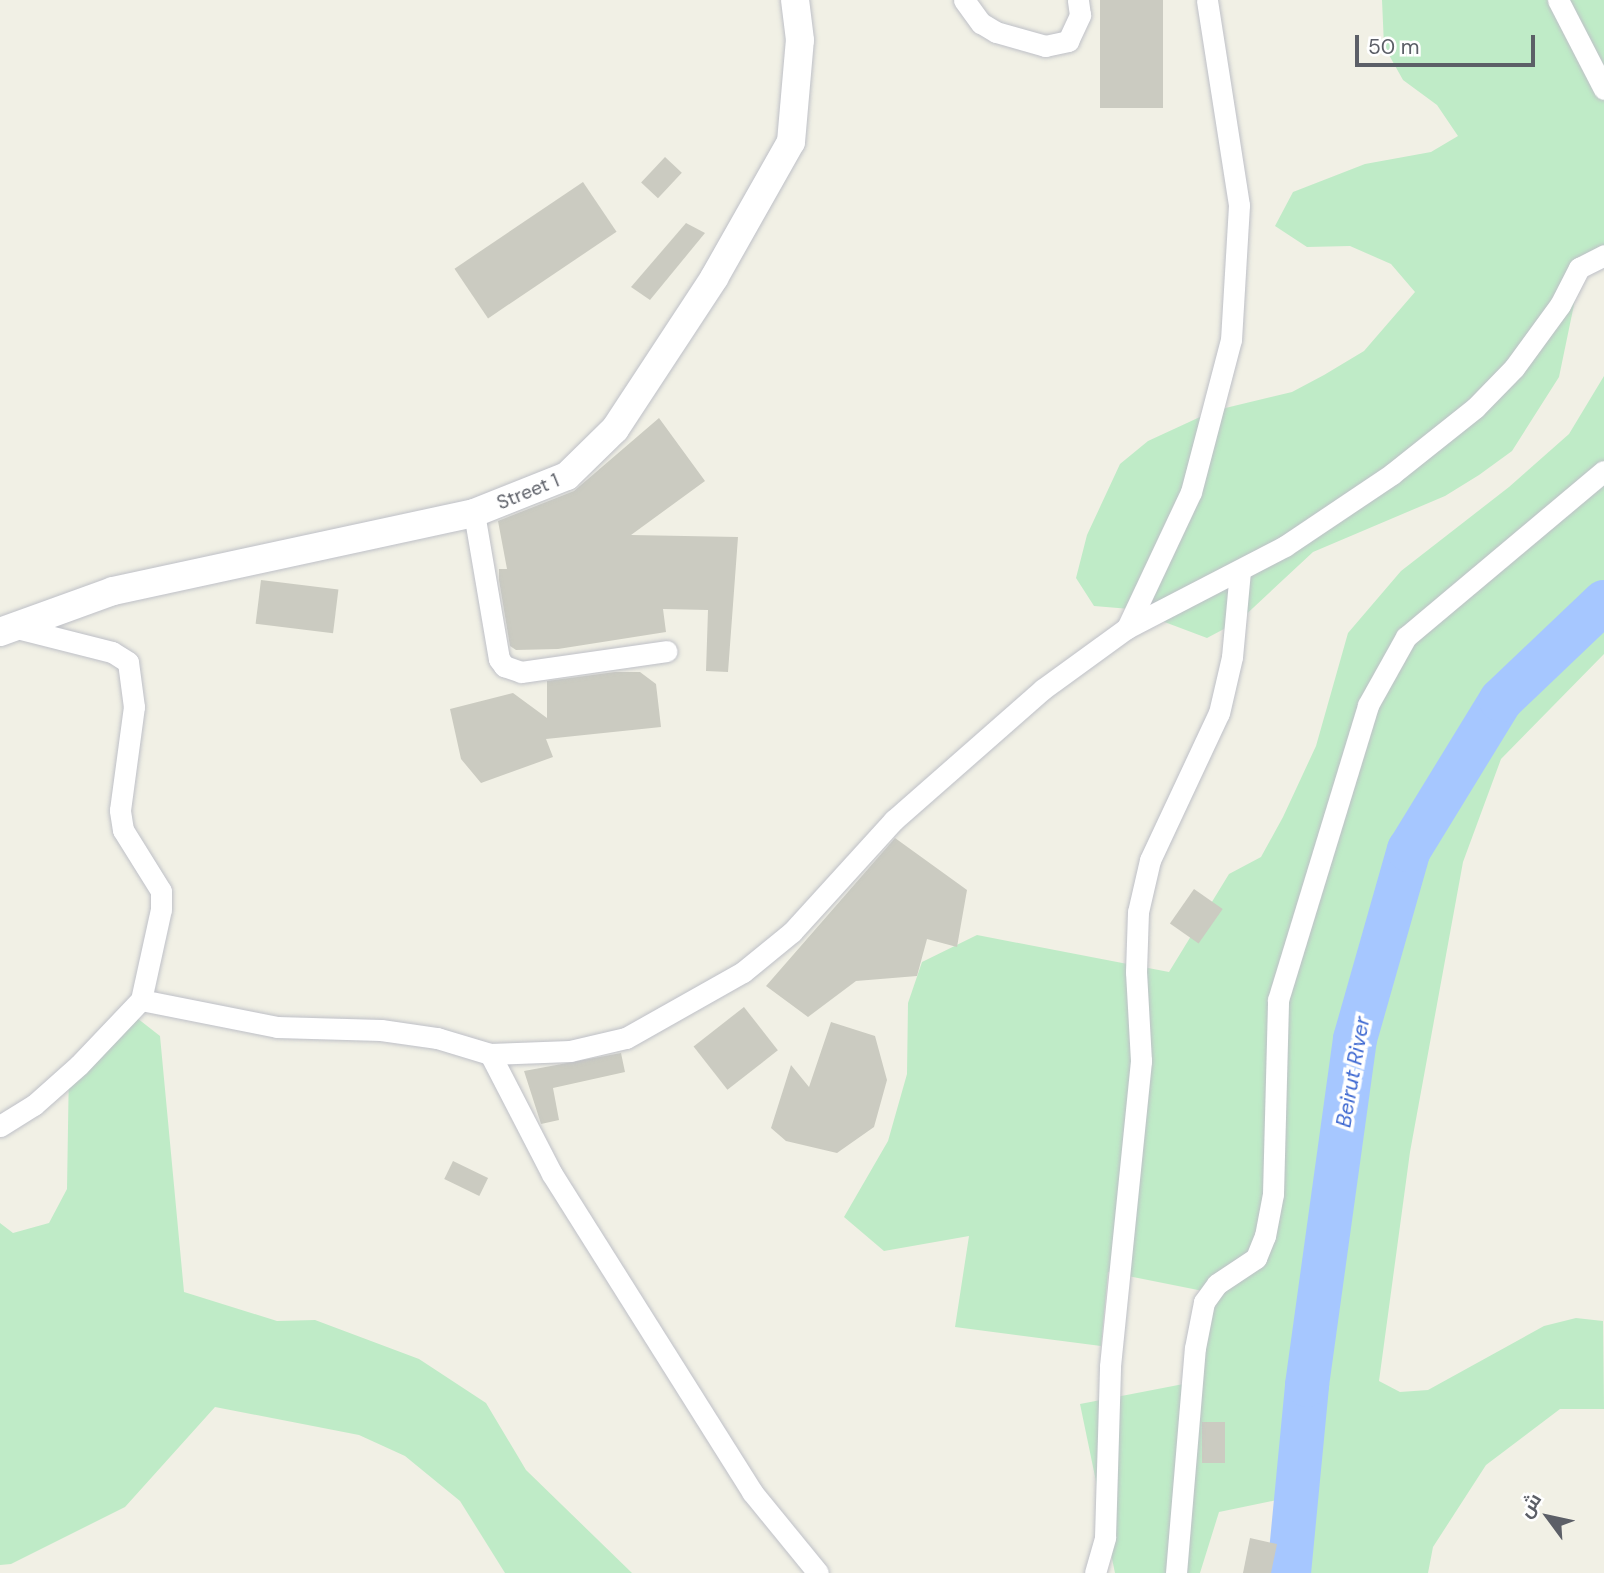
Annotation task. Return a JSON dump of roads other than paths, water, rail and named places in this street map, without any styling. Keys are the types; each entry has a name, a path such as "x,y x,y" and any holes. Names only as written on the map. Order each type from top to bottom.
{"street":[{"name":"Street 1","path":"7,629 124,588 474,513 556,482 593,453 615,429 714,278 791,142 800,40 795,0"},
{"path":"964,0 981,23 996,32 1045,46 1068,41 1080,15 1078,0"},
{"path":"1128,628 1162,562 1191,492 1231,340 1239,205 1207,0"},
{"path":"1558,0 1604,89"},
{"path":"141,1000 277,1027 381,1030 437,1038 490,1054 570,1051 626,1038 743,972 792,932 894,820 1043,689 1128,628 1285,547 1392,474 1475,408 1514,368 1560,305 1579,268 1604,255"},
{"path":"1176,1573 1195,1348 1204,1302 1217,1284 1256,1258 1265,1236 1273,1194 1278,1000 1368,705 1406,637 1604,471"},
{"path":"474,513 499,659 512,671 666,651"},
{"path":"1095,1573 1105,1537 1110,1366 1141,1061 1136,972 1138,912 1150,860 1219,713 1233,657 1240,571"},
{"path":"0,1126 61,1081 141,1000 161,891 124,830 120,810 134,706 133,677 128,662 112,652 7,629"},
{"path":"490,1054 552,1174 752,1492 818,1573"}],"waterway":[{"name":"Beirut River","path":"1289,1573 1307,1385 1355,1039 1409,850 1501,700 1604,602"}]}
